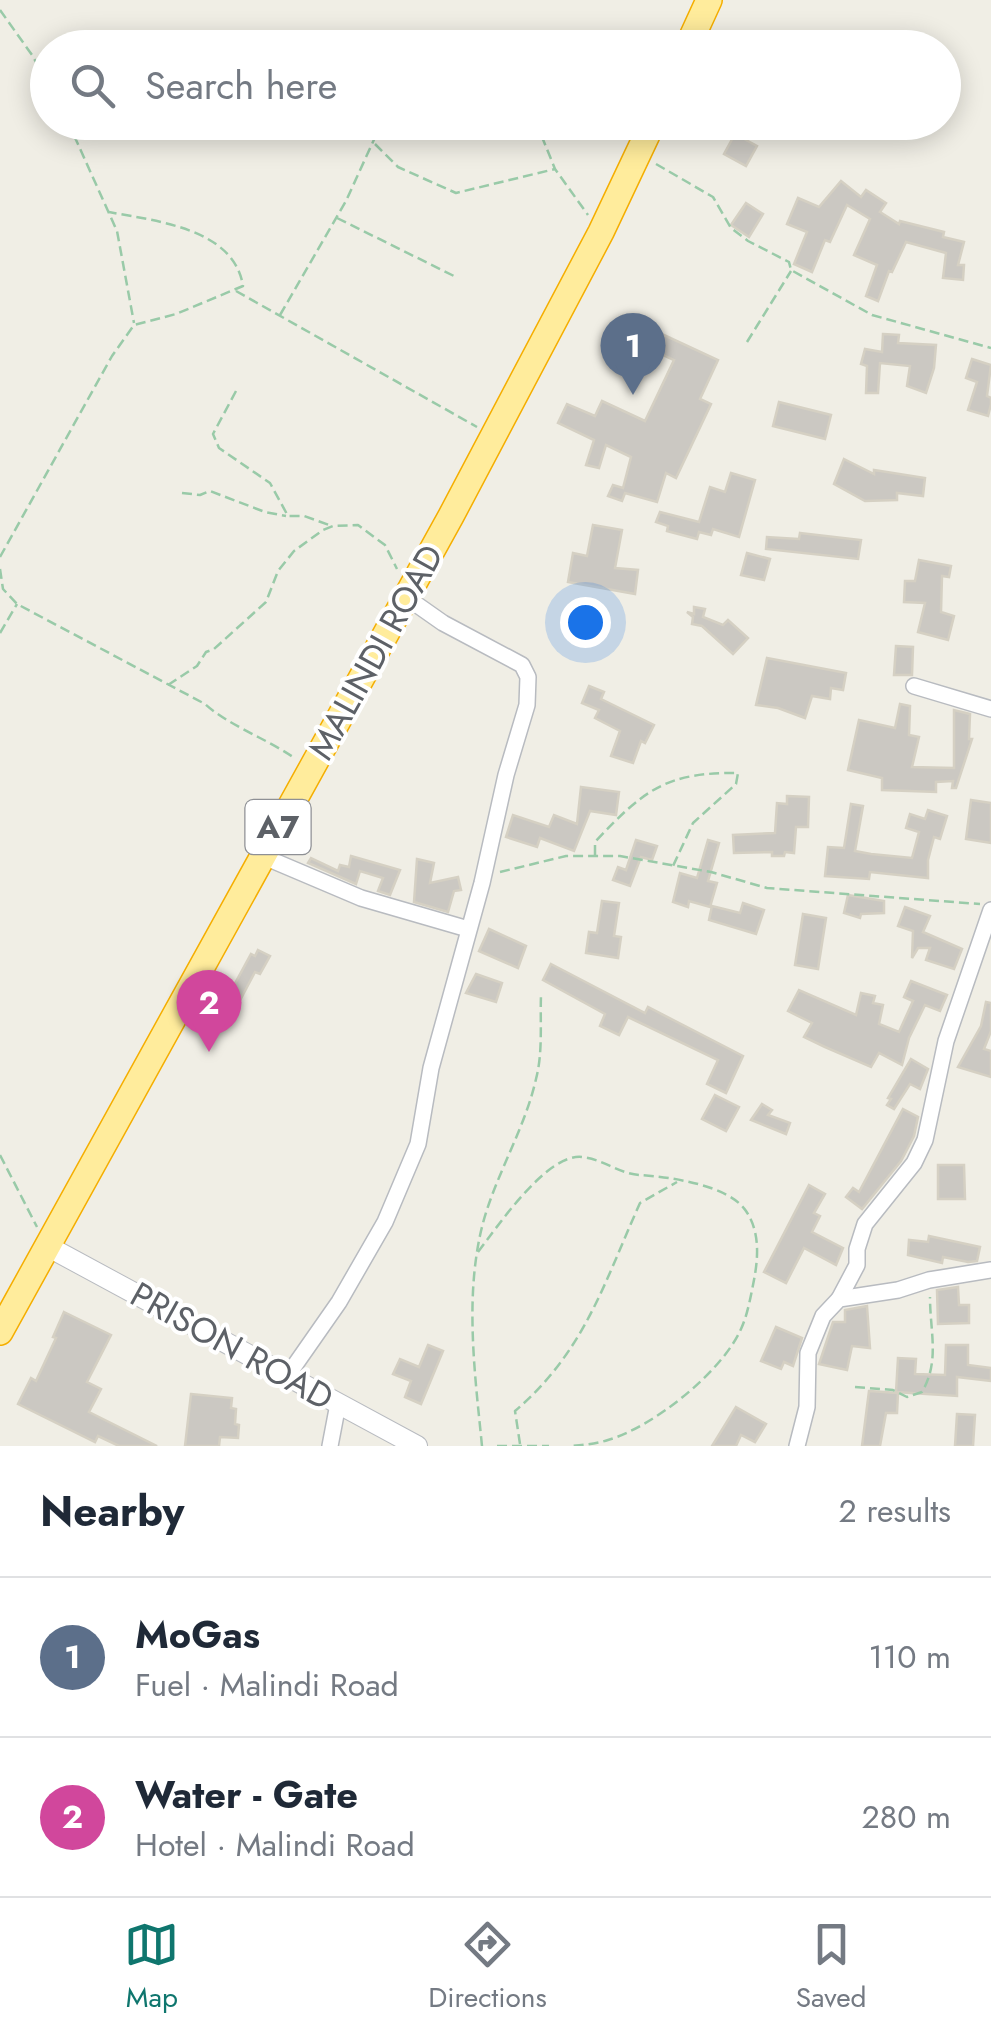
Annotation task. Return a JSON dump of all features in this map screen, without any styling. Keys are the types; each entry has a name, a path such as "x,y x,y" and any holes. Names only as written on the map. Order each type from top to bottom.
{"highway":[{"path":"696,30 708,0"},
{"name":"MALINDI ROAD","path":"0,1332 410,590 601,232 645,140"}],"street":[{"path":"288,1375 339,1302 385,1222 418,1144 431,1068 527,705 528,677 522,665 442,623 410,590"},
{"path":"914,686 991,709"},
{"path":"262,856 361,898 468,928"},
{"path":"797,1446 807,1406 808,1353 824,1316 839,1299 857,1265 864,1224 914,1163 924,1140 946,1040 991,908"},
{"name":"PRISON ROAD","path":"47,1246 416,1446"},
{"path":"839,1299 991,1270"},
{"path":"330,1446 338,1404"}],"path":[{"path":"0,10 30,52"},
{"path":"76,140 117,231 134,324"},
{"path":"543,140 555,168 601,232"},
{"path":"280,315 311,266 373,142 398,167 456,192 555,168"},
{"path":"638,154 713,197 730,228 748,241 872,315 991,348"},
{"path":"0,557 112,356 134,324 176,314 243,286 240,270 230,255 206,238 109,212"},
{"path":"336,217 456,277"},
{"path":"747,342 792,270"},
{"path":"234,290 493,436"},
{"path":"236,391 213,434 219,448 270,484 288,516"},
{"path":"182,493 200,496 210,491 264,512 304,516 334,526 358,526 385,545 410,590"},
{"path":"167,686 197,666 206,652 214,650 266,602 278,571 294,551 334,526"},
{"path":"0,569 3,589 17,604 265,738 311,769"},
{"path":"0,633 17,604"},
{"path":"594,855 595,842 645,792 666,781 738,774 736,784 693,824 673,868"},
{"path":"482,883 499,872 529,864 594,855 649,860 792,892 822,890 991,908"},
{"path":"482,1446 474,1359 473,1280 487,1211 516,1142 537,1076 541,994"},
{"path":"0,1155 47,1246"},
{"path":"478,1252 531,1187 570,1157 584,1157 626,1174 714,1188 746,1210 757,1237 756,1272 741,1330 723,1357 658,1415 610,1440 570,1446"},
{"path":"520,1444 515,1411 537,1392 574,1345 612,1274 640,1202 679,1182"},
{"path":"855,1387 893,1390 907,1396 922,1392 932,1374 935,1355 930,1334 929,1280"},
{"path":"496,1446 548,1446"}],"building":[{"path":"732,140 746,140 757,146 746,166 724,154"},
{"path":"841,181 861,197 866,190 886,203 880,212 899,224 900,221 944,232 943,237 964,242 958,265 964,265 963,280 943,278 946,253 906,242 878,301 866,296 877,265 854,255 870,219 847,205 830,242 825,240 812,272 794,264 807,232 787,224 798,198 819,207"},
{"path":"746,203 763,214 749,237 731,225"},
{"path":"623,316 718,360 700,399 711,404 676,478 666,473 657,502 625,493 622,501 608,496 613,485 623,488 631,457 606,445 599,468 586,465 594,440 558,423 567,404 595,416 602,401 645,421 674,360 615,333"},
{"path":"883,334 899,335 898,343 936,345 926,393 907,386 910,366 880,363 878,393 866,393 867,366 861,364 865,349 882,352"},
{"path":"972,359 991,365 988,416 968,410 977,382 966,378"},
{"path":"779,402 831,415 825,439 773,426"},
{"path":"844,459 874,474 874,470 925,478 923,496 897,493 897,500 865,501 834,484"},
{"path":"731,473 755,480 739,537 713,529 711,535 699,532 697,539 667,531 668,526 656,522 660,512 699,522 710,487 725,492"},
{"path":"593,525 622,530 615,568 638,570 635,594 568,582 573,553 587,556"},
{"path":"800,533 861,540 858,559 766,549 767,537 799,539"},
{"path":"747,553 770,559 764,580 741,575"},
{"path":"919,560 951,566 949,577 942,576 941,612 954,616 948,640 918,632 925,603 904,602 905,581 915,581"},
{"path":"694,607 705,609 703,617 723,625 728,620 748,638 733,654 702,626 692,624 693,617 687,612 694,614"},
{"path":"896,646 913,647 912,675 894,675"},
{"path":"767,658 846,673 843,690 831,688 830,699 812,696 805,718 756,705"},
{"path":"589,686 604,692 601,699 654,725 645,743 641,741 633,763 611,756 620,731 595,718 599,710 582,703"},
{"path":"900,704 910,706 909,735 919,737 912,767 954,768 954,710 970,714 972,739 956,788 952,788 953,781 936,782 936,792 882,790 882,778 848,770 859,720 895,728"},
{"path":"581,787 619,792 616,815 590,811 574,851 540,838 537,847 506,837 513,815 549,827 554,815 577,824"},
{"path":"787,796 809,797 808,827 796,827 794,853 734,853 733,835 775,833 777,803 787,804"},
{"path":"971,800 991,803 991,843 966,839"},
{"path":"851,804 863,806 855,851 871,854 912,858 919,832 906,828 910,814 925,819 928,810 947,816 940,839 934,837 928,878 870,872 869,879 825,876 828,847 844,848"},
{"path":"636,840 657,846 652,860 641,857 630,886 613,880 618,867 626,870"},
{"path":"708,840 719,843 708,881 717,883 710,907 689,901 688,907 673,902 680,873 697,878"},
{"path":"351,856 400,870 390,895 378,891 383,878 360,871 356,884 308,863 311,858 338,871 340,865 349,867"},
{"path":"417,859 434,863 430,883 458,877 461,890 454,891 448,912 414,902"},
{"path":"848,895 884,901 884,913 861,914 860,918 844,913"},
{"path":"602,901 619,903 614,936 621,937 618,958 586,953 589,932 597,933"},
{"path":"743,903 764,910 756,934 709,920 712,906 740,913"},
{"path":"905,907 930,916 923,932 962,949 954,969 926,960 930,948 918,948 912,958 913,931 898,926"},
{"path":"803,914 826,918 818,969 795,965"},
{"path":"489,929 526,946 518,968 479,951"},
{"path":"258,950 270,956 260,974 255,972 237,1006 226,1000 251,954 255,956"},
{"path":"551,964 645,1013 648,1007 743,1056 726,1093 707,1084 718,1060 628,1017 619,1035 600,1026 605,1014 543,980"},
{"path":"476,974 502,983 496,1002 466,993"},
{"path":"911,981 947,995 940,1011 925,1005 909,1038 902,1065 879,1053 871,1067 825,1047 804,1037 812,1023 788,1011 799,990 856,1015 861,993 875,996 873,1003 883,1005 879,1024 899,1032 913,1001 904,997"},
{"path":"986,1002 991,1003 991,1031 984,1049 991,1051 991,1077 958,1067 981,1026"},
{"path":"911,1059 928,1069 920,1089 910,1084 894,1109 887,1105 891,1099 888,1098"},
{"path":"715,1095 739,1107 726,1131 702,1119"},
{"path":"762,1104 772,1110 768,1115 790,1123 786,1134 751,1120"},
{"path":"903,1109 918,1117 914,1136 901,1161 862,1209 846,1197 853,1188 859,1192"},
{"path":"938,1165 964,1165 965,1199 938,1199"},
{"path":"809,1185 825,1194 814,1213 820,1216 812,1232 843,1248 836,1265 804,1248 786,1283 764,1272"},
{"path":"929,1236 980,1247 977,1261 943,1257 942,1263 908,1255 909,1240 928,1242"},
{"path":"958,1287 959,1305 969,1305 969,1323 938,1324 937,1290"},
{"path":"867,1306 870,1348 852,1346 847,1370 819,1364 833,1322 845,1322 845,1310"},
{"path":"64,1312 111,1335 87,1382 101,1389 89,1412 157,1446 119,1446 98,1436 95,1442 18,1404 31,1378 36,1381"},
{"path":"776,1327 802,1338 793,1366 784,1362 781,1369 761,1361"},
{"path":"428,1345 443,1351 421,1404 405,1397 411,1381 393,1374 400,1359 419,1367"},
{"path":"946,1345 968,1345 968,1365 991,1368 991,1381 957,1377 957,1396 896,1392 898,1358 916,1359 915,1374 945,1375"},
{"path":"869,1391 898,1393 897,1413 886,1413 880,1446 862,1446"},
{"path":"191,1394 232,1398 238,1438 220,1437 219,1446 185,1446"},
{"path":"736,1407 766,1424 755,1442 741,1435 736,1446 712,1446"},
{"path":"957,1414 975,1415 973,1446 955,1446"}],"place":[{"name":"MoGas","path":"633,395"},
{"name":"Water - Gate","path":"209,1052"}]}
